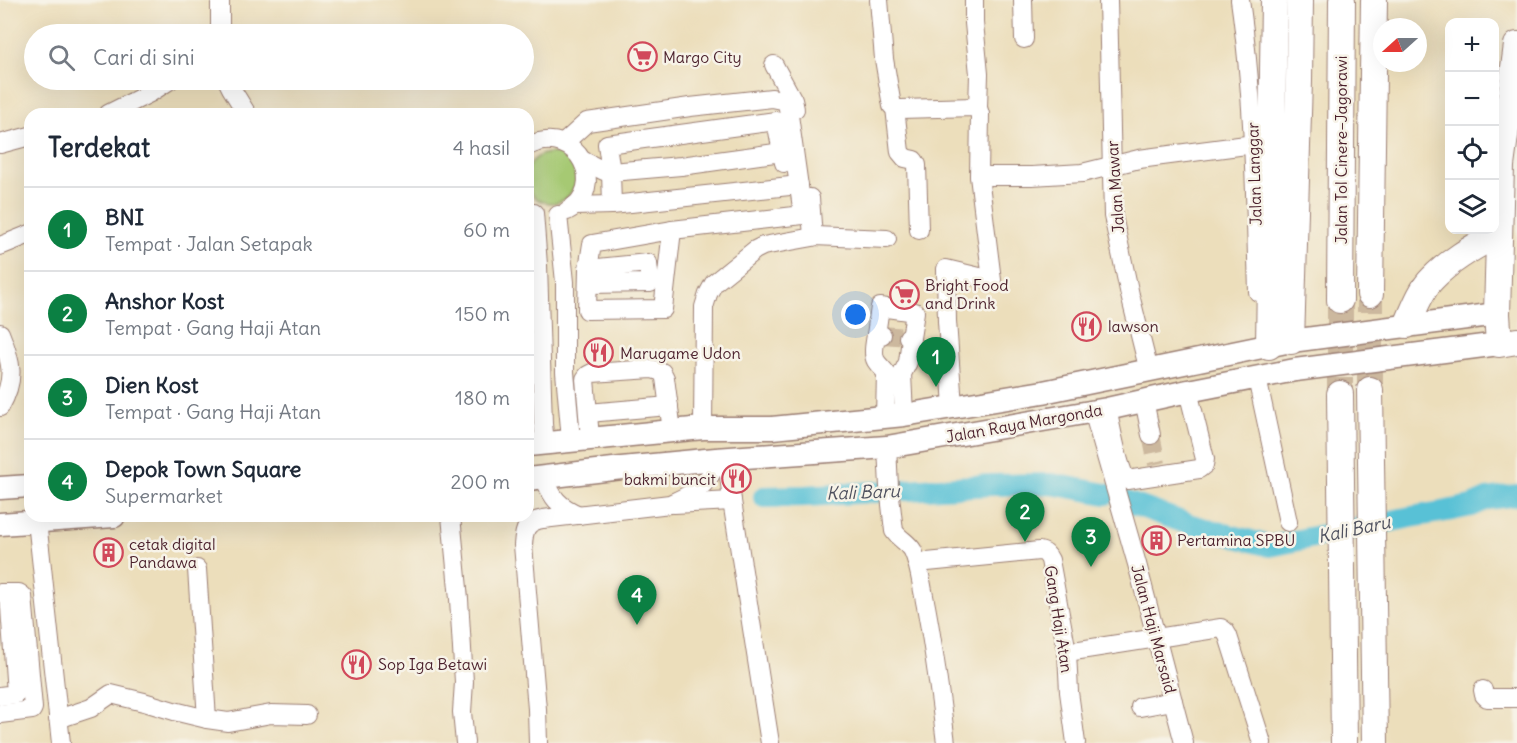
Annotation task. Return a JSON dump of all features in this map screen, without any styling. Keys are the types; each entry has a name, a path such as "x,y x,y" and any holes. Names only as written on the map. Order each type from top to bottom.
{"highway":[{"path":"1273,345 1275,0"},
{"path":"1273,345 1299,81 1300,0"},
{"name":"Jalan Tol Cinere–Jagorawi","path":"1340,300 1342,0"},
{"name":"Jalan Tol Cinere–Jagorawi","path":"1370,294 1374,0"},
{"path":"1372,205 1381,0"},
{"path":"1508,342 1499,233 1501,166 1517,45"},
{"path":"1407,325 1421,294 1431,280 1460,256 1497,234"},
{"path":"1370,390 1375,743"},
{"path":"1340,394 1344,743"}],"main road":[{"name":"Jalan Raya Margonda","path":"535,435 580,439 703,428 780,428 894,416 1043,392 1273,345 1507,313"},
{"name":"Jalan Raya Margonda","path":"536,478 721,459 887,447 1100,410 1296,370 1508,342"},
{"path":"780,428 782,454"},
{"path":"0,488 24,486"},
{"path":"0,524 25,522"}],"street":[{"path":"219,0 220,24"},
{"path":"879,0 885,72 892,106 895,108 900,152 903,157 914,160 917,165 919,230"},
{"path":"953,406 946,269 992,280 979,176 980,74 974,23 974,0"},
{"path":"1023,0 1024,39"},
{"name":"Jalan Mawar","path":"1108,0 1113,216 1149,371"},
{"name":"Jalan Langgar","path":"1240,0 1273,345"},
{"path":"774,65 794,100 805,158 814,236"},
{"path":"120,108 155,90"},
{"path":"232,90 243,108"},
{"path":"672,230 663,309 587,310 592,244 672,230 803,215 782,152 772,98"},
{"path":"564,143 587,122 772,98 788,101 793,185"},
{"path":"690,107 694,132"},
{"path":"895,108 978,108"},
{"path":"612,206 607,144 776,121"},
{"path":"0,144 24,138"},
{"path":"534,143 551,140 564,143 582,160 586,172 586,184 582,196 566,210 565,372 580,439"},
{"path":"979,176 1082,173 1139,159 1254,144"},
{"path":"582,160 611,172 681,166 782,152"},
{"path":"534,212 547,216 566,210 793,185"},
{"path":"534,234 538,265 535,435"},
{"path":"0,246 24,236"},
{"path":"703,428 704,307 714,283 763,246 814,236 887,239"},
{"path":"565,291 588,281"},
{"path":"880,308 915,312 908,362 902,374 894,416 886,373 875,360 874,353 879,335 880,308"},
{"path":"0,333 7,350 11,373 8,393 0,407"},
{"path":"580,439 588,413 585,379 592,373 652,369 662,372 665,378 672,431"},
{"path":"1257,378 1288,522"},
{"path":"1100,410 1124,478 1127,480 1158,470 1199,469 1204,465 1206,459 1188,391"},
{"path":"1144,400 1151,435"},
{"path":"588,413 669,406"},
{"name":"Jalan Haji Marsaid","path":"1100,410 1119,503 1184,743"},
{"path":"887,447 894,531 913,551 916,563 927,613 946,743"},
{"path":"721,459 732,501 770,743"},
{"path":"670,504 685,497 706,481 721,459"},
{"path":"536,478 566,510 579,515"},
{"path":"534,521 670,504 732,501"},
{"path":"38,522 61,743"},
{"path":"452,522 459,599 465,743"},
{"path":"532,522 525,528 523,545 538,743"},
{"name":"Gang Haji Atan","path":"916,563 1044,552 1050,560 1067,652 1069,692 1076,743"},
{"path":"197,569 207,719"},
{"path":"0,696 16,694 4,593 19,593 23,596 33,708 0,714"},
{"path":"1067,652 1221,628 1228,636 1262,743"},
{"path":"1483,690 1487,699 1517,698"},
{"path":"58,719 91,708 111,694 207,719 228,722 271,714 307,715"},
{"path":"1140,707 1173,700"}],"green space":[{"path":"551,153 560,155 571,164 575,173 574,187 560,201 546,202 534,195 534,161 542,155"}],"waterway":[{"name":"Kali Baru","path":"764,497 1052,484 1106,494"},
{"name":"Kali Baru","path":"1124,501 1191,525 1270,546 1471,506 1487,499 1517,495"}],"tunnel":[{"path":"1370,294 1370,390"},
{"path":"1340,300 1340,394"},
{"path":"882,335 908,337"},
{"path":"1151,435 1157,464"}],"place":[{"name":"Margo City","path":"642,57"},
{"name":"Bright Food and Drink","path":"904,294"},
{"name":"lawson","path":"1087,326"},
{"name":"Marugame Udon","path":"599,353"},
{"name":"BNI","path":"936,387"},
{"name":"bakmi buncit","path":"737,479"},
{"name":"Pertamina SPBU","path":"1156,540"},
{"name":"Anshor Kost","path":"1025,542"},
{"name":"cetak digital Pandawa","path":"108,553"},
{"name":"Dien Kost","path":"1091,567"},
{"name":"Depok Town Square","path":"637,625"},
{"name":"Sop Iga Betawi","path":"357,664"}]}
